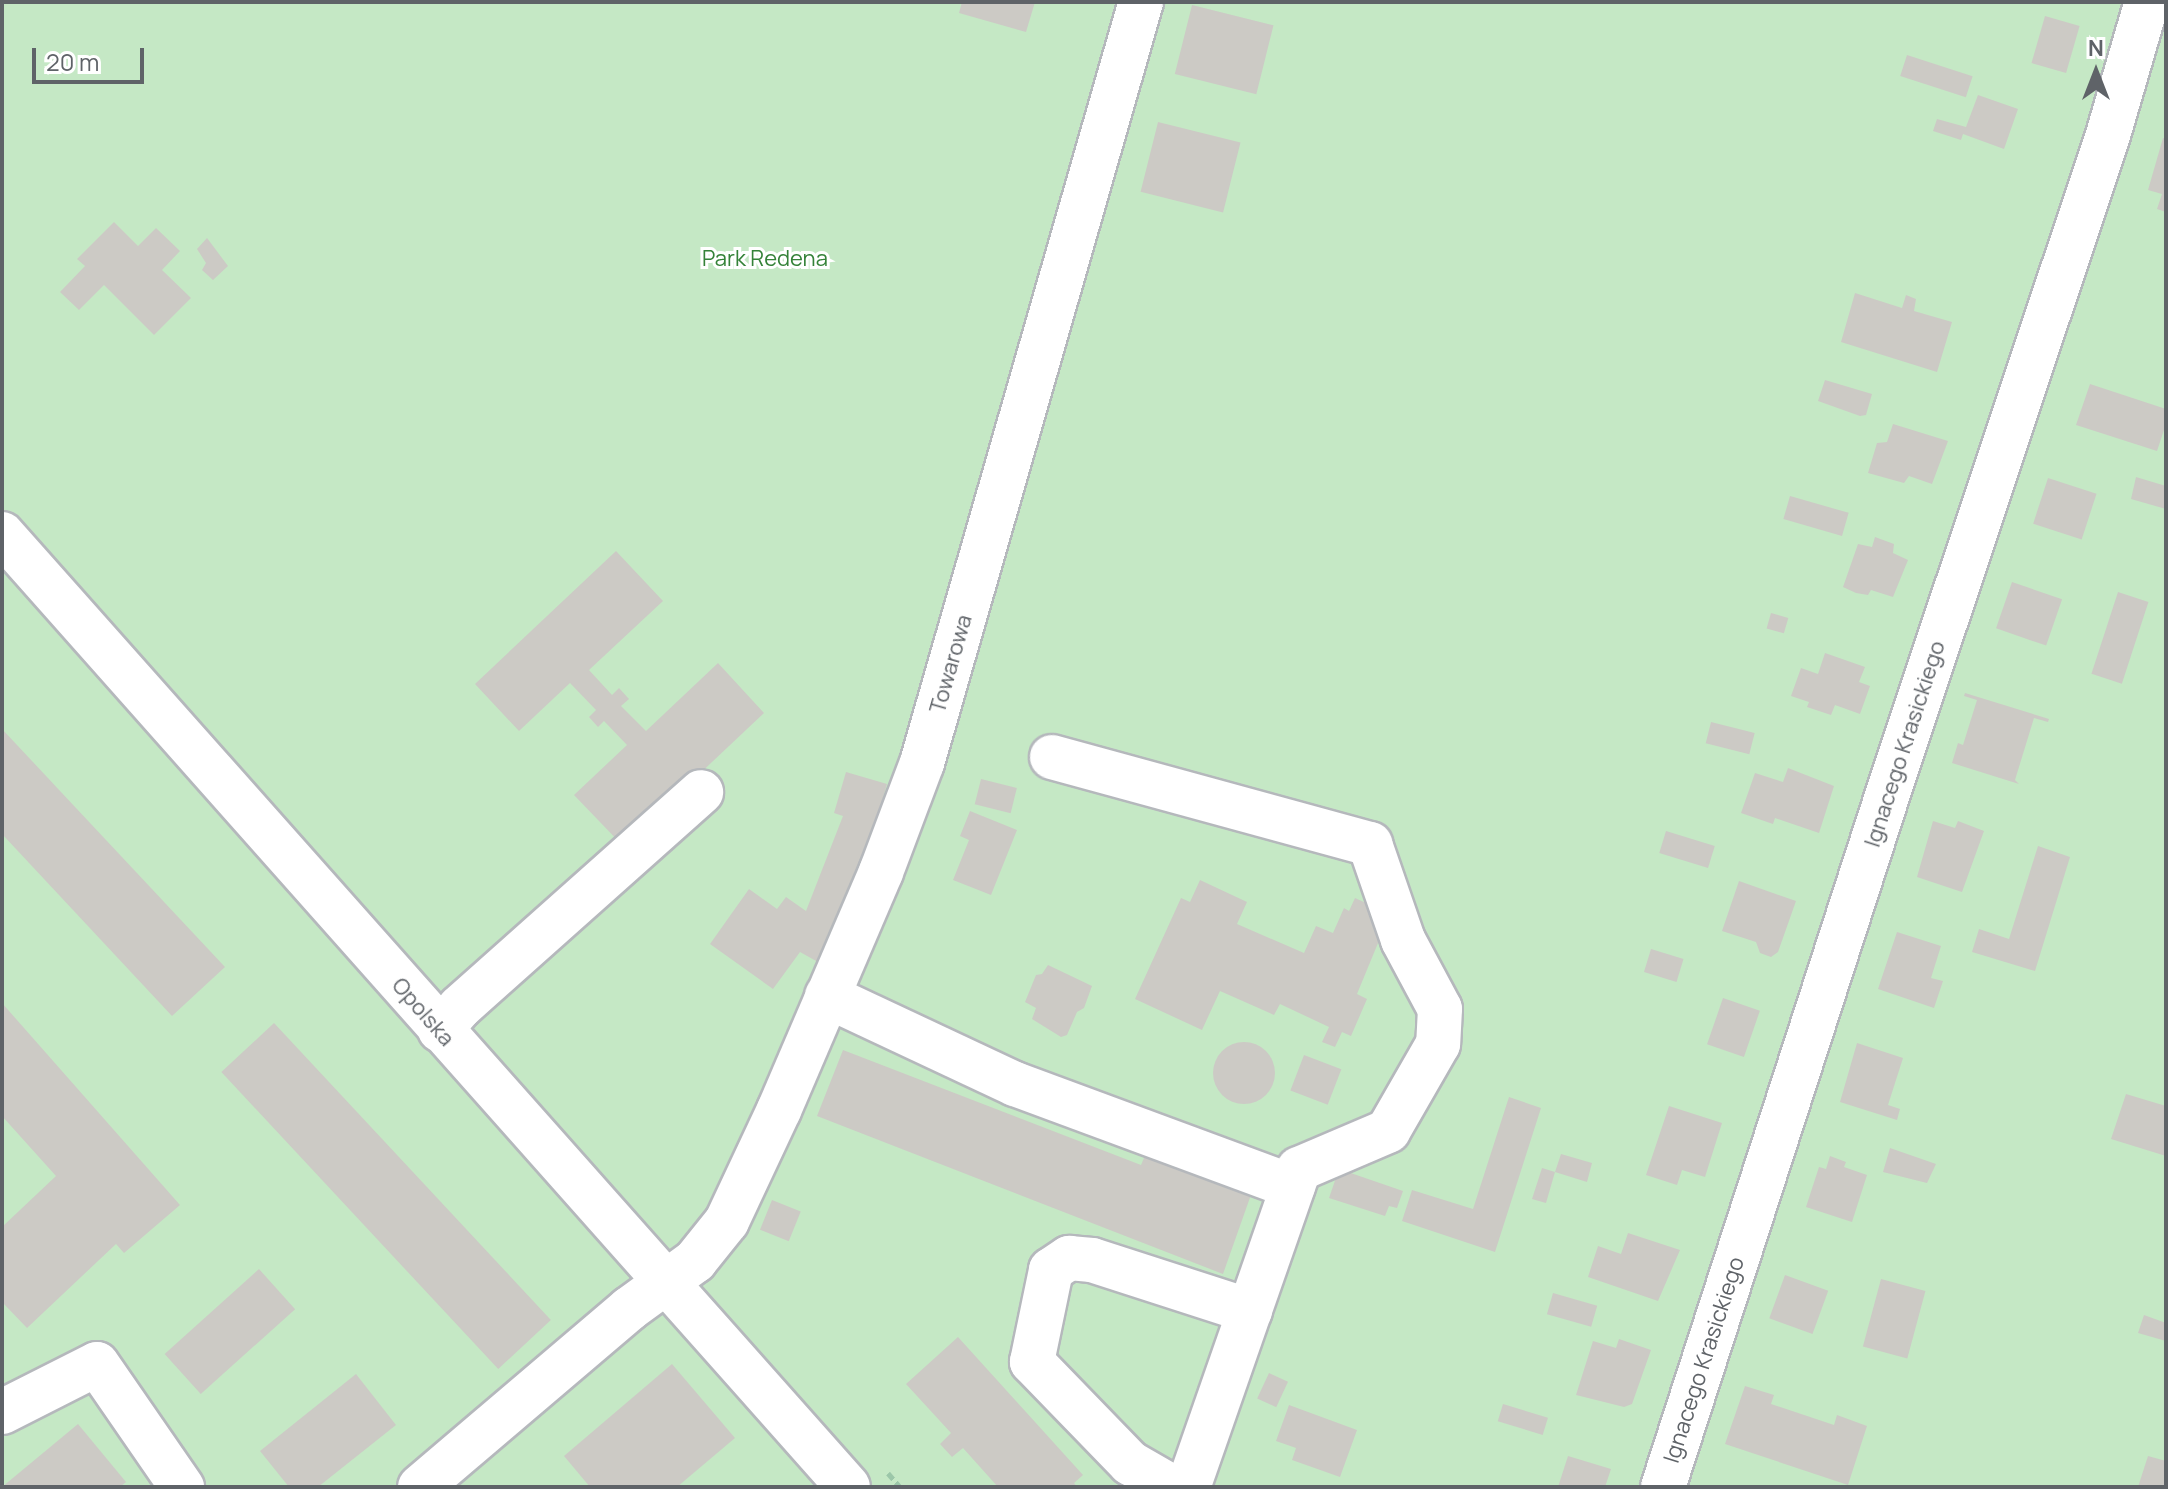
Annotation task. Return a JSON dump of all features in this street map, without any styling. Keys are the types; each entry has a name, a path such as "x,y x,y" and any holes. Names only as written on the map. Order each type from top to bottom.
{"street":[{"name":"Towarowa","path":"420,1487 665,1281 695,1261 727,1221 827,996 922,763 1141,2"},
{"name":"Ignacego Krasickiego","path":"1663,1487 1892,781 2108,135 2147,2"},
{"name":"Opolska","path":"2,534 848,1487"},
{"path":"1052,757 1370,844 1403,940 1440,1009 1438,1044 1388,1131 1299,1169 1188,1487"},
{"path":"440,1030 460,1007 701,792"},
{"path":"827,996 1015,1084 1293,1187"},
{"path":"1172,1487 1130,1463 1032,1362 1051,1270 1069,1258 1092,1260 1250,1311"},
{"path":"2,1412 97,1364 182,1487"}],"green space":[{"name":"Park Redena","path":"2,2 2166,2 2166,1487 2,1487"}],"building":[{"path":"962,2 1035,2 1026,32 959,13"},
{"path":"1192,5 1274,25 1256,94 1175,74"},
{"path":"2045,16 2080,26 2066,73 2031,63"},
{"path":"1907,55 1973,76 1966,97 1900,76"},
{"path":"1978,95 2018,109 2004,149 1963,134 1961,140 1933,131 1937,119 1966,127"},
{"path":"1158,122 1240,143 1223,212 1141,192"},
{"path":"2163,138 2166,139 2166,212 2157,209 2162,194 2148,190"},
{"path":"114,222 138,246 156,228 180,251 162,270 191,298 154,335 104,285 79,310 60,292 85,266 77,259"},
{"path":"207,238 228,266 213,280 202,270 206,263 197,249"},
{"path":"1855,293 1902,308 1906,295 1916,299 1914,311 1952,322 1937,372 1841,342"},
{"path":"1825,380 1872,394 1866,415 1860,416 1818,401"},
{"path":"2090,384 2166,409 2166,424 2157,451 2076,425"},
{"path":"1893,424 1948,441 1932,484 1909,476 1904,483 1868,473 1877,443 1887,442"},
{"path":"2136,477 2166,486 2166,509 2131,499"},
{"path":"2048,478 2097,494 2082,539 2033,524"},
{"path":"1790,496 1849,513 1842,536 1783,519"},
{"path":"1875,537 1894,544 1893,553 1908,560 1893,597 1871,590 1868,595 1856,593 1843,587 1858,544 1872,547"},
{"path":"616,551 663,601 589,670 612,695 619,688 629,699 621,706 646,731 718,663 764,713 623,846 574,795 627,745 604,721 598,727 589,717 596,710 570,683 519,731 475,684"},
{"path":"2012,582 2062,599 2046,646 1996,628"},
{"path":"2118,592 2148,602 2122,684 2091,674"},
{"path":"1771,613 1788,618 1784,633 1767,628"},
{"path":"1825,653 1865,667 1859,682 1870,686 1860,714 1835,705 1831,715 1807,707 1809,702 1791,696 1801,668 1818,674"},
{"path":"1965,693 2049,719 2048,722 2034,718 2015,780 2019,784 1952,763 1958,743 1963,745 1977,700 1964,696"},
{"path":"1711,722 1755,733 1749,754 1706,743"},
{"path":"2,729 225,967 172,1016 2,834"},
{"path":"1788,768 1834,786 1819,833 1775,818 1773,824 1741,813 1755,773 1783,782"},
{"path":"846,772 887,784 865,859 818,962 800,952 773,989 710,944 749,889 777,909 786,897 806,911 843,816 834,813"},
{"path":"981,779 1017,788 1011,813 975,804"},
{"path":"970,811 1017,830 991,895 953,880 969,840 960,836"},
{"path":"1933,821 1955,828 1958,821 1984,831 1962,892 1917,877"},
{"path":"1666,831 1715,846 1708,868 1659,853"},
{"path":"2038,846 2070,857 2035,971 1972,952 1979,929 2009,939"},
{"path":"1200,880 1247,902 1237,924 1304,953 1316,926 1333,933 1344,908 1349,911 1355,898 1390,914 1357,994 1367,999 1351,1036 1342,1032 1335,1047 1322,1042 1329,1027 1280,1004 1274,1015 1220,991 1202,1030 1135,999 1181,898 1190,902"},
{"path":"1739,881 1796,901 1778,952 1771,957 1760,953 1756,942 1722,931"},
{"path":"1897,932 1941,946 1931,978 1943,981 1934,1008 1878,989"},
{"path":"1651,949 1684,959 1676,982 1644,972"},
{"path":"1048,965 1092,986 1084,1008 1077,1012 1067,1035 1061,1037 1032,1019 1036,1008 1025,1002 1036,975 1042,974"},
{"path":"1723,998 1760,1011 1744,1057 1707,1044"},
{"path":"2,1003 180,1205 124,1253 116,1244 27,1328 2,1302 2,1227 56,1176 2,1116"},
{"path":"274,1023 551,1320 498,1369 221,1072"},
{"path":"1244,1042 1256,1044 1266,1051 1273,1061 1273,1085 1266,1095 1256,1102 1244,1104 1232,1102 1222,1095 1215,1085 1213,1073 1215,1061 1222,1051 1232,1044"},
{"path":"1857,1043 1903,1058 1888,1105 1900,1109 1897,1120 1840,1102"},
{"path":"843,1050 1141,1165 1149,1146 1253,1189 1223,1274 817,1116"},
{"path":"1304,1055 1341,1069 1328,1105 1290,1090"},
{"path":"2126,1094 2166,1106 2166,1156 2111,1139"},
{"path":"1509,1097 1541,1108 1495,1252 1402,1221 1412,1190 1473,1209"},
{"path":"1669,1106 1722,1123 1705,1177 1682,1170 1677,1185 1646,1175"},
{"path":"1890,1148 1936,1164 1927,1183 1883,1172"},
{"path":"1561,1154 1592,1163 1587,1182 1555,1172"},
{"path":"1830,1156 1846,1162 1844,1167 1867,1175 1852,1222 1806,1207 1819,1167 1826,1169"},
{"path":"1542,1168 1555,1172 1546,1203 1532,1199"},
{"path":"1339,1169 1403,1191 1397,1208 1389,1206 1385,1216 1329,1198"},
{"path":"772,1200 801,1212 789,1241 760,1230"},
{"path":"1628,1233 1680,1250 1658,1301 1588,1277 1598,1246 1621,1254"},
{"path":"259,1269 295,1309 201,1394 165,1354"},
{"path":"1785,1275 1828,1291 1812,1334 1769,1318"},
{"path":"1881,1279 1925,1291 1907,1359 1863,1347"},
{"path":"1553,1293 1597,1306 1591,1327 1547,1314"},
{"path":"2144,1315 2166,1323 2166,1341 2138,1333"},
{"path":"958,1337 1083,1475 1074,1483 1077,1487 998,1487 963,1448 952,1457 940,1444 951,1433 906,1384"},
{"path":"1619,1339 1651,1350 1632,1404 1624,1407 1576,1395 1593,1341 1616,1348"},
{"path":"672,1364 735,1438 677,1487 590,1487 564,1456"},
{"path":"1269,1373 1288,1382 1276,1407 1257,1398"},
{"path":"356,1374 396,1425 318,1487 289,1487 260,1451"},
{"path":"1745,1386 1774,1395 1771,1404 1834,1425 1837,1415 1867,1426 1848,1485 1725,1444"},
{"path":"1503,1404 1548,1418 1543,1435 1498,1421"},
{"path":"1289,1405 1357,1430 1340,1477 1292,1460 1296,1448 1276,1441"},
{"path":"78,1424 126,1482 120,1487 2,1487"},
{"path":"1568,1456 1611,1469 1605,1487 1558,1487"},
{"path":"2148,1456 2166,1461 2166,1487 2138,1487"}]}
